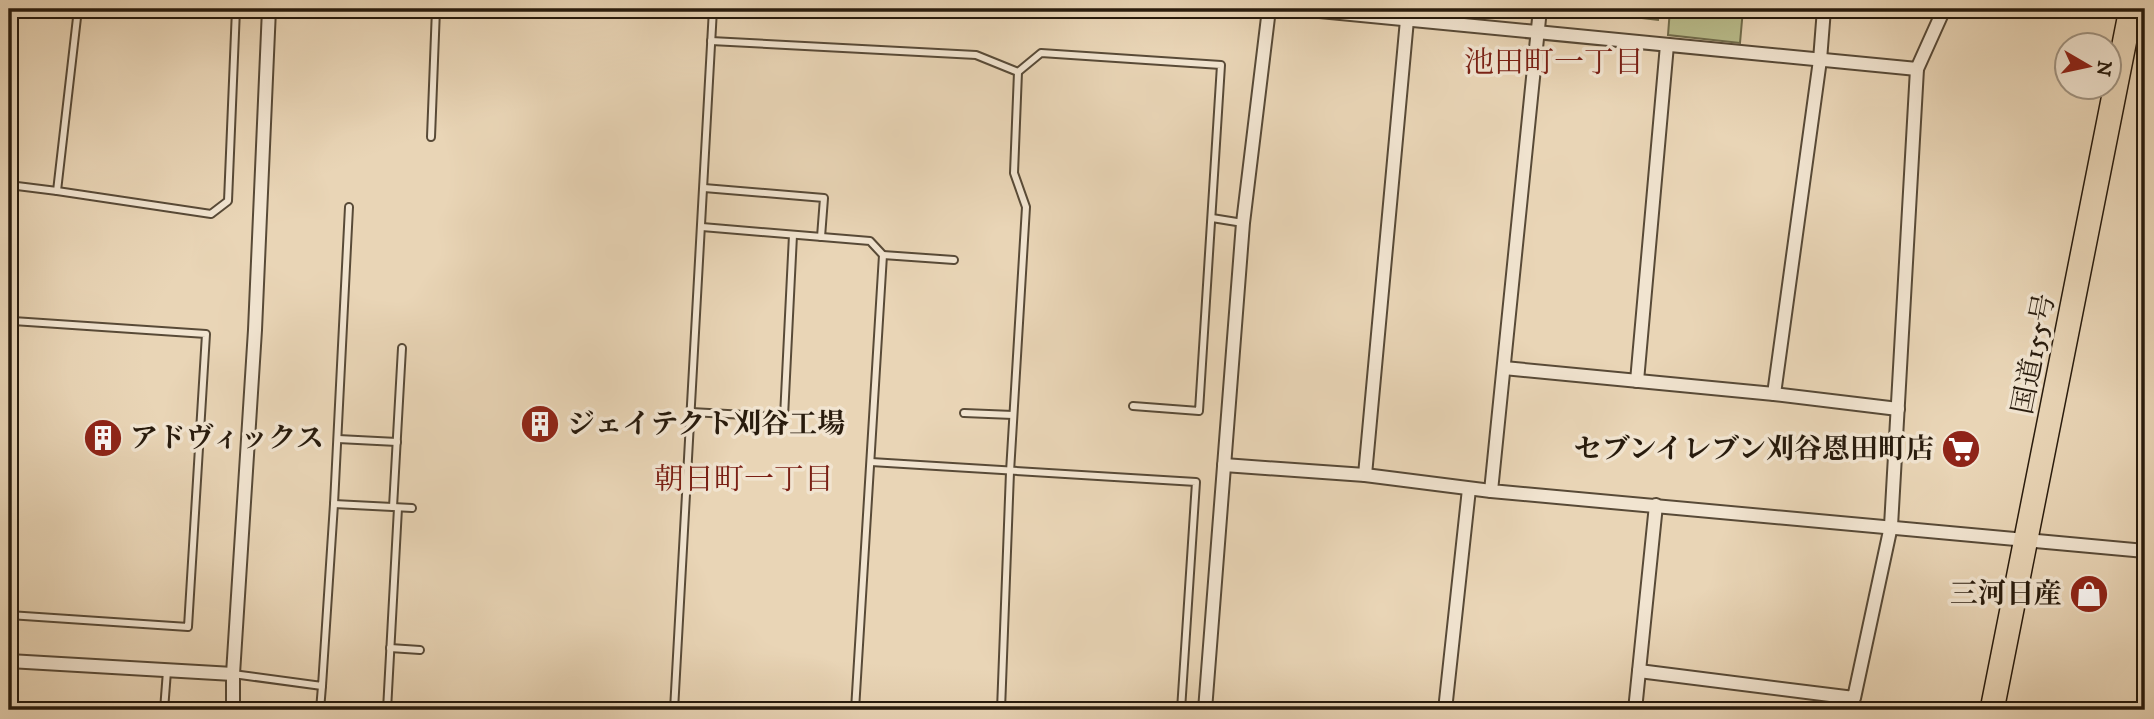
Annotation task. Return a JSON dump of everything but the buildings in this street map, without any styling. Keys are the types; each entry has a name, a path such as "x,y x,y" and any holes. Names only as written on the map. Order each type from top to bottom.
{"highway":[{"name":"国道155号","path":"1992,710 2132,9"}],"street":[{"path":"233,710 255,330 268,9"},
{"path":"1205,710 1243,223 1269,9"},
{"path":"1299,9 1408,14 1538,32 1917,69"},
{"path":"1491,491 1540,9"},
{"path":"1774,394 1824,9"},
{"path":"1639,671 1853,704 1891,526 1917,69 1944,9"},
{"path":"1365,475 1408,14"},
{"path":"1637,381 1667,45"},
{"path":"1504,368 1898,409"},
{"path":"1224,465 1365,475 1469,489 2145,551"},
{"path":"1445,710 1469,489"},
{"path":"1635,710 1656,505"},
{"path":"9,661 233,674"}],"lane":[{"path":"57,191 78,9"},
{"path":"9,185 211,214 228,201 236,9"},
{"path":"431,138 436,9"},
{"path":"674,710 713,9"},
{"path":"711,41 976,54 1018,72"},
{"path":"1001,710 1010,472 1026,207 1014,173 1018,72 1041,53 1221,65 1199,411 1133,406"},
{"path":"704,188 824,198 821,237"},
{"path":"320,710 338,439 349,207"},
{"path":"1212,218 1243,223"},
{"path":"702,227 870,241 883,254 954,260"},
{"path":"691,412 784,417 793,235"},
{"path":"855,710 883,254"},
{"path":"9,388 13,321 206,334 188,627 9,615"},
{"path":"387,710 402,348"},
{"path":"964,413 1013,415"},
{"path":"338,439 397,442"},
{"path":"871,462 1196,482 1181,710"},
{"path":"334,504 412,508"},
{"path":"390,648 420,650"},
{"path":"164,710 167,671"},
{"path":"233,674 322,686"}],"green space":[{"path":"1565,9 1659,9 1658,20"},
{"path":"1670,9 1743,9 1740,43 1668,35"}],"place":[{"name":"ジェイテクト刈谷工場","path":"540,424"},
{"name":"アドヴィックス","path":"103,438"},
{"name":"セブンイレブン刈谷恩田町店","path":"1961,449"},
{"name":"三河日産","path":"2089,594"}],"district":[{"name":"池田町一丁目","path":"1554,63"},
{"name":"朝日町一丁目","path":"744,480"}]}
